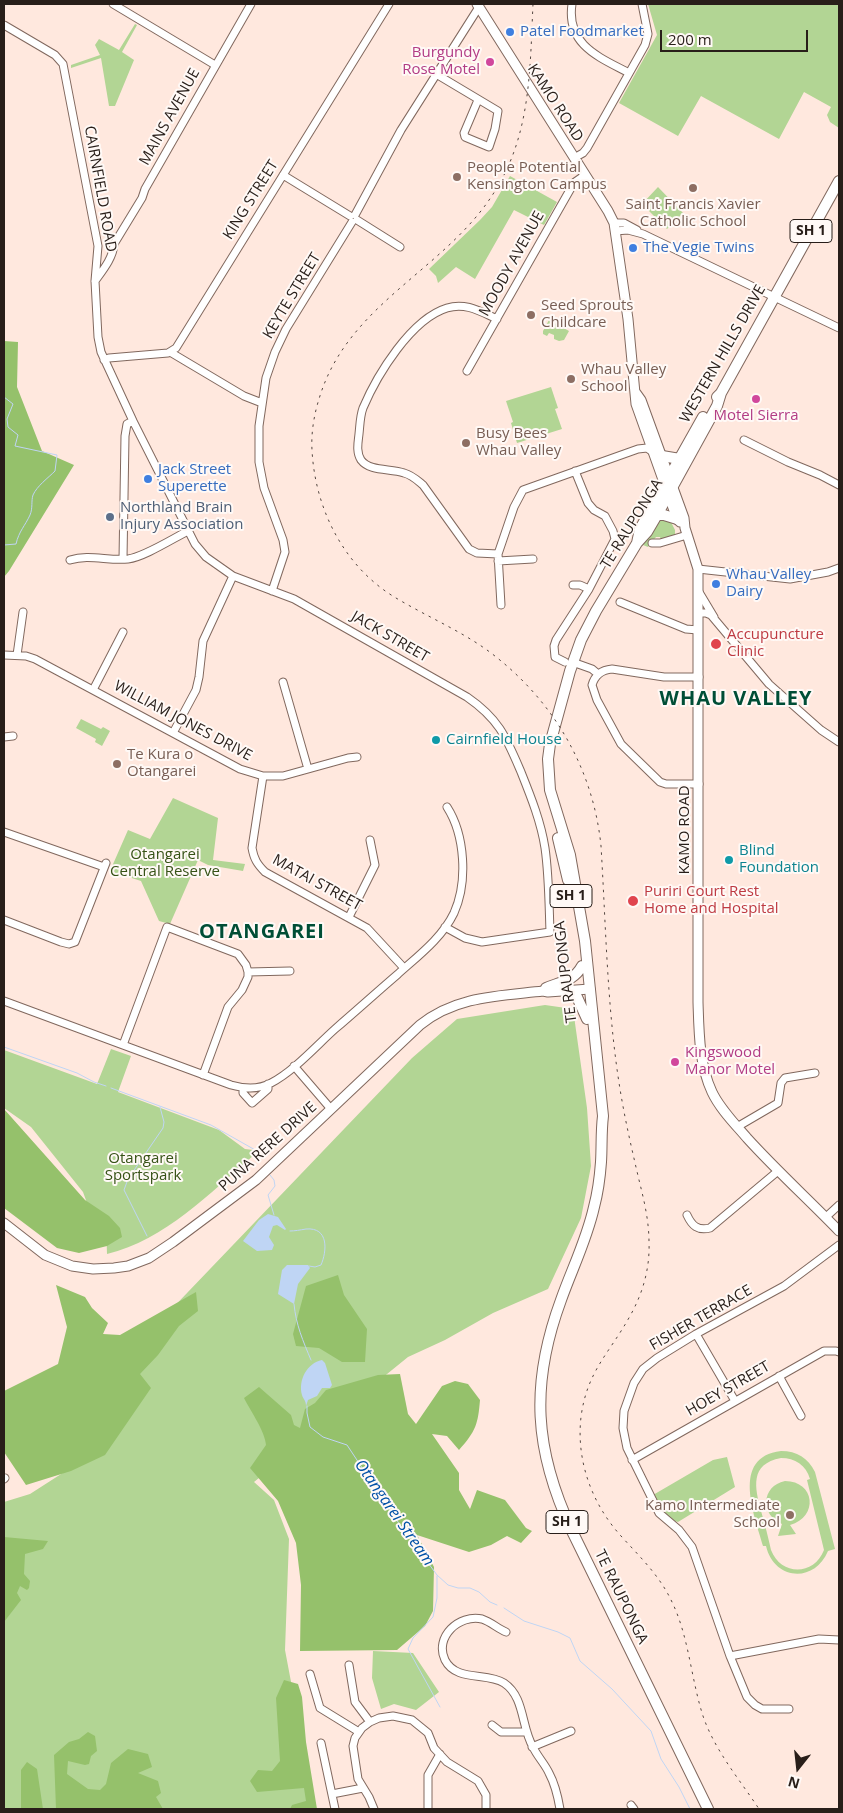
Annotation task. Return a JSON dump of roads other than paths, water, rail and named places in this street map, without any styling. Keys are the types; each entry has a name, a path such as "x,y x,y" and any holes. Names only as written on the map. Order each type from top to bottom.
{"highway":[{"name":"WESTERN HILLS DRIVE","path":"637,543 640,529 669,486 680,459 711,403 721,393 839,181"},
{"name":"TE RAUPONGA","path":"600,1127 602,1107 587,986 582,966 574,908 560,846 546,797 543,775 545,745 568,664 596,611 637,543 647,532 657,515 669,486 717,406 721,393"},
{"path":"657,454 680,459"},
{"path":"657,515 677,519"},
{"name":"TE RAUPONGA","path":"568,664 550,744 548,775 554,805 570,854 585,941 587,1019 600,1127 601,1162 594,1206 586,1234 554,1318 545,1356 540,1395 544,1449 552,1484 563,1513 708,1809"},
{"path":"545,990 570,979 578,973 582,966"},
{"path":"570,990 577,997 587,1019"}],"main road":[{"name":"KAMO ROAD","path":"478,5 585,175 614,227 636,404 647,436 657,454"},
{"name":"KAMO ROAD","path":"636,393 641,400 657,454 669,486 684,518 686,532 698,569 698,1002 700,1050 703,1067 716,1101 737,1127 778,1171 839,1231"},
{"name":"KAMO ROAD","path":"669,486 677,519 686,532"},
{"name":"PUNA RERE DRIVE","path":"545,990 548,992 570,990 587,986"},
{"name":"PUNA RERE DRIVE","path":"4,1223 45,1255 72,1266 100,1269 136,1264 162,1250 245,1190 420,1025 442,1010 473,1000 587,986"}],"street":[{"path":"113,4 215,64"},
{"name":"MAINS AVENUE","path":"95,281 104,269 209,79 215,64 251,4"},
{"name":"KING STREET","path":"170,352 178,346 389,4"},
{"path":"572,4 572,24 582,44 594,54 629,73"},
{"path":"574,158 583,153 587,148 645,45 648,34 642,4"},
{"name":"KEYTE STREET","path":"272,591 283,563 285,552 283,540 260,473 259,426 271,364 286,329 354,218 401,130 478,5"},
{"name":"CAIRNFIELD ROAD","path":"4,25 55,55 63,64 99,251 95,281 98,337 104,360 133,421"},
{"path":"436,74 498,112 489,147 465,137 464,133 478,100"},
{"path":"283,175 400,248"},
{"name":"MOODY AVENUE","path":"468,370 571,188 575,182 585,175"},
{"path":"614,227 643,234 839,328"},
{"path":"99,251 104,247 114,248"},
{"path":"497,319 477,309 459,306 441,311 422,324 396,352 376,384 362,413 358,446 359,456 365,463 374,467 405,473 423,485 469,549 478,554 498,558 533,559"},
{"path":"104,360 170,352 244,396 262,403"},
{"path":"123,559 125,436 128,424 133,421"},
{"name":"JACK STREET","path":"133,421 188,531 206,557 232,576 294,599 325,615 467,696 492,717 502,731 514,753 540,824 546,856 550,932 482,942 465,938 445,927"},
{"path":"638,449 644,444 647,436"},
{"path":"744,440 788,462 820,474 839,485"},
{"path":"501,605 498,558 514,507 523,490 638,449 648,448 657,454"},
{"path":"575,471 590,507 605,516 615,535 614,543 571,618 556,640 554,655 568,664 592,669 598,674"},
{"path":"70,560 79,557 123,559 142,554 188,531"},
{"path":"652,543 663,542 686,532"},
{"path":"698,569 790,579 839,568"},
{"path":"173,733 196,690 203,641 232,576"},
{"path":"573,585 580,585 588,589"},
{"path":"698,591 716,621 769,684 821,730 839,742"},
{"path":"620,602 686,629 698,630"},
{"path":"17,655 23,612"},
{"path":"699,613 707,614 716,621"},
{"path":"94,690 123,632"},
{"name":"WILLIAM JONES DRIVE","path":"4,655 17,655 35,659 240,769 263,776 283,776 357,757"},
{"path":"699,677 664,677 612,669 598,674 594,680 593,691 623,746 660,782 666,784 699,784"},
{"path":"283,682 308,769"},
{"path":"4,737 13,736"},
{"name":"MATAI STREET","path":"263,776 252,848 254,858 258,864 265,872 367,928 404,968"},
{"path":"4,1001 243,1089 268,1084 294,1066 433,942 445,927 458,902 462,888 463,864 452,815 447,807"},
{"path":"4,832 105,865 75,942 69,944 61,942 4,920"},
{"path":"349,917 376,865 370,840"},
{"path":"124,1045 167,927 238,954 248,972 246,984 228,1007 203,1075"},
{"path":"248,972 290,970"},
{"path":"294,1066 331,1109"},
{"path":"737,1127 778,1103 781,1083 785,1078 814,1073"},
{"path":"243,1089 243,1093 252,1102 268,1089 268,1084"},
{"path":"687,1215 694,1226 702,1229 710,1228 778,1171"},
{"path":"826,1217 839,1204"},
{"name":"FISHER TERRACE","path":"789,1708 765,1710 752,1703 747,1697 730,1656 692,1547 682,1534 659,1513 632,1460 627,1448 623,1428 624,1411 634,1383 643,1369 657,1358 696,1334 784,1286 839,1245"},
{"path":"696,1334 735,1401"},
{"name":"HOEY STREET","path":"632,1460 824,1351 839,1352"},
{"path":"778,1376 801,1416"},
{"path":"506,1632 483,1620 472,1618 461,1621 445,1636 442,1649 445,1660 458,1672 496,1679 505,1683 516,1695 526,1732 532,1747 550,1773 560,1809"},
{"path":"730,1656 820,1639 839,1640"},
{"path":"349,1665 355,1702 370,1722"},
{"path":"310,1674 320,1708 359,1732"},
{"path":"374,1809 358,1779 354,1746 355,1738 370,1722 379,1718 393,1716 412,1720 428,1733 434,1748 447,1762 478,1781 486,1795 486,1809"},
{"path":"492,1725 501,1732 526,1732"},
{"path":"532,1747 571,1731"},
{"path":"322,1743 335,1809"},
{"path":"428,1809 428,1775 440,1754"},
{"path":"332,1794 363,1788"}],"water":[{"path":"268,1214 278,1217 286,1229 277,1225 273,1226 269,1237 274,1245 272,1250 257,1251 243,1241 259,1220"},
{"path":"287,1265 308,1265 310,1268 298,1284 294,1304 278,1294 282,1270"},
{"path":"322,1360 325,1363 332,1385 330,1388 322,1388 317,1396 308,1400 306,1406 301,1389 303,1378 308,1368"}],"waterway":[{"name":"Otangarei Stream","path":"4,397 13,404 7,419 8,427 18,435 15,446 57,455 55,471 40,485 33,495 30,515 20,532 16,544 4,545"},
{"name":"Otangarei Stream","path":"4,1047 77,1073 106,1086"},
{"name":"Otangarei Stream","path":"111,1088 211,1125 257,1151 260,1158"},
{"path":"147,1236 124,1190 128,1179 163,1128 164,1122 160,1107"},
{"name":"Otangarei Stream","path":"270,1175 274,1180 275,1186 268,1195 274,1215"},
{"name":"Otangarei Stream","path":"290,1231 313,1229 322,1236 325,1247 321,1265 309,1266"},
{"name":"Otangarei Stream","path":"294,1304 298,1326 311,1360"},
{"name":"Otangarei Stream","path":"307,1406 310,1427 323,1437 347,1445 400,1525 437,1575 448,1585 458,1588 470,1588 497,1605"},
{"path":"437,1576 437,1598 433,1617 413,1638 408,1649 440,1707"},
{"name":"Otangarei Stream","path":"504,1608 524,1621 570,1638 580,1661 612,1689 651,1731 661,1759 679,1787 690,1809"}],"railway":[{"path":"533,4 527,98 517,143 509,165 498,186 478,215 454,241 376,310 352,336 333,365 319,399 314,418 312,431 314,472 326,515 347,553 361,570 396,598 487,650 531,689 565,736 589,788 601,846 612,1029 626,1124 646,1211 649,1252 647,1271 639,1298 588,1387 581,1417 581,1450 588,1481 602,1510 611,1524 656,1575 672,1602 682,1629 699,1702 708,1729 728,1765 759,1809"}],"place":[{"name":"Patel Foodmarket","path":"510,32"},
{"name":"Burgundy Rose Motel","path":"490,62"},
{"name":"People Potential Kensington Campus","path":"457,177"},
{"name":"Saint Francis Xavier Catholic School","path":"693,188"},
{"name":"The Vegie Twins","path":"633,248"},
{"name":"Seed Sprouts Childcare","path":"531,315"},
{"name":"Whau Valley School","path":"571,379"},
{"name":"Motel Sierra","path":"756,399"},
{"name":"Busy Bees Whau Valley","path":"466,443"},
{"name":"Jack Street Superette","path":"148,479"},
{"name":"Northland Brain Injury Association","path":"110,517"},
{"name":"Whau Valley Dairy","path":"716,584"},
{"name":"Accupuncture Clinic","path":"716,644"},
{"name":"Cairnfield House","path":"436,740"},
{"name":"Te Kura o Otangarei","path":"117,764"},
{"name":"Blind Foundation","path":"729,860"},
{"name":"Puriri Court Rest Home and Hospital","path":"633,901"},
{"name":"Kingswood Manor Motel","path":"675,1062"},
{"name":"Kamo Intermediate School","path":"790,1515"}],"district":[{"name":"WHAU VALLEY","path":"736,699"},
{"name":"OTANGAREI","path":"262,932"}],"park label":[{"name":"Otangarei Central Reserve","path":"165,864"},
{"name":"Otangarei Sportspark","path":"143,1168"}]}
